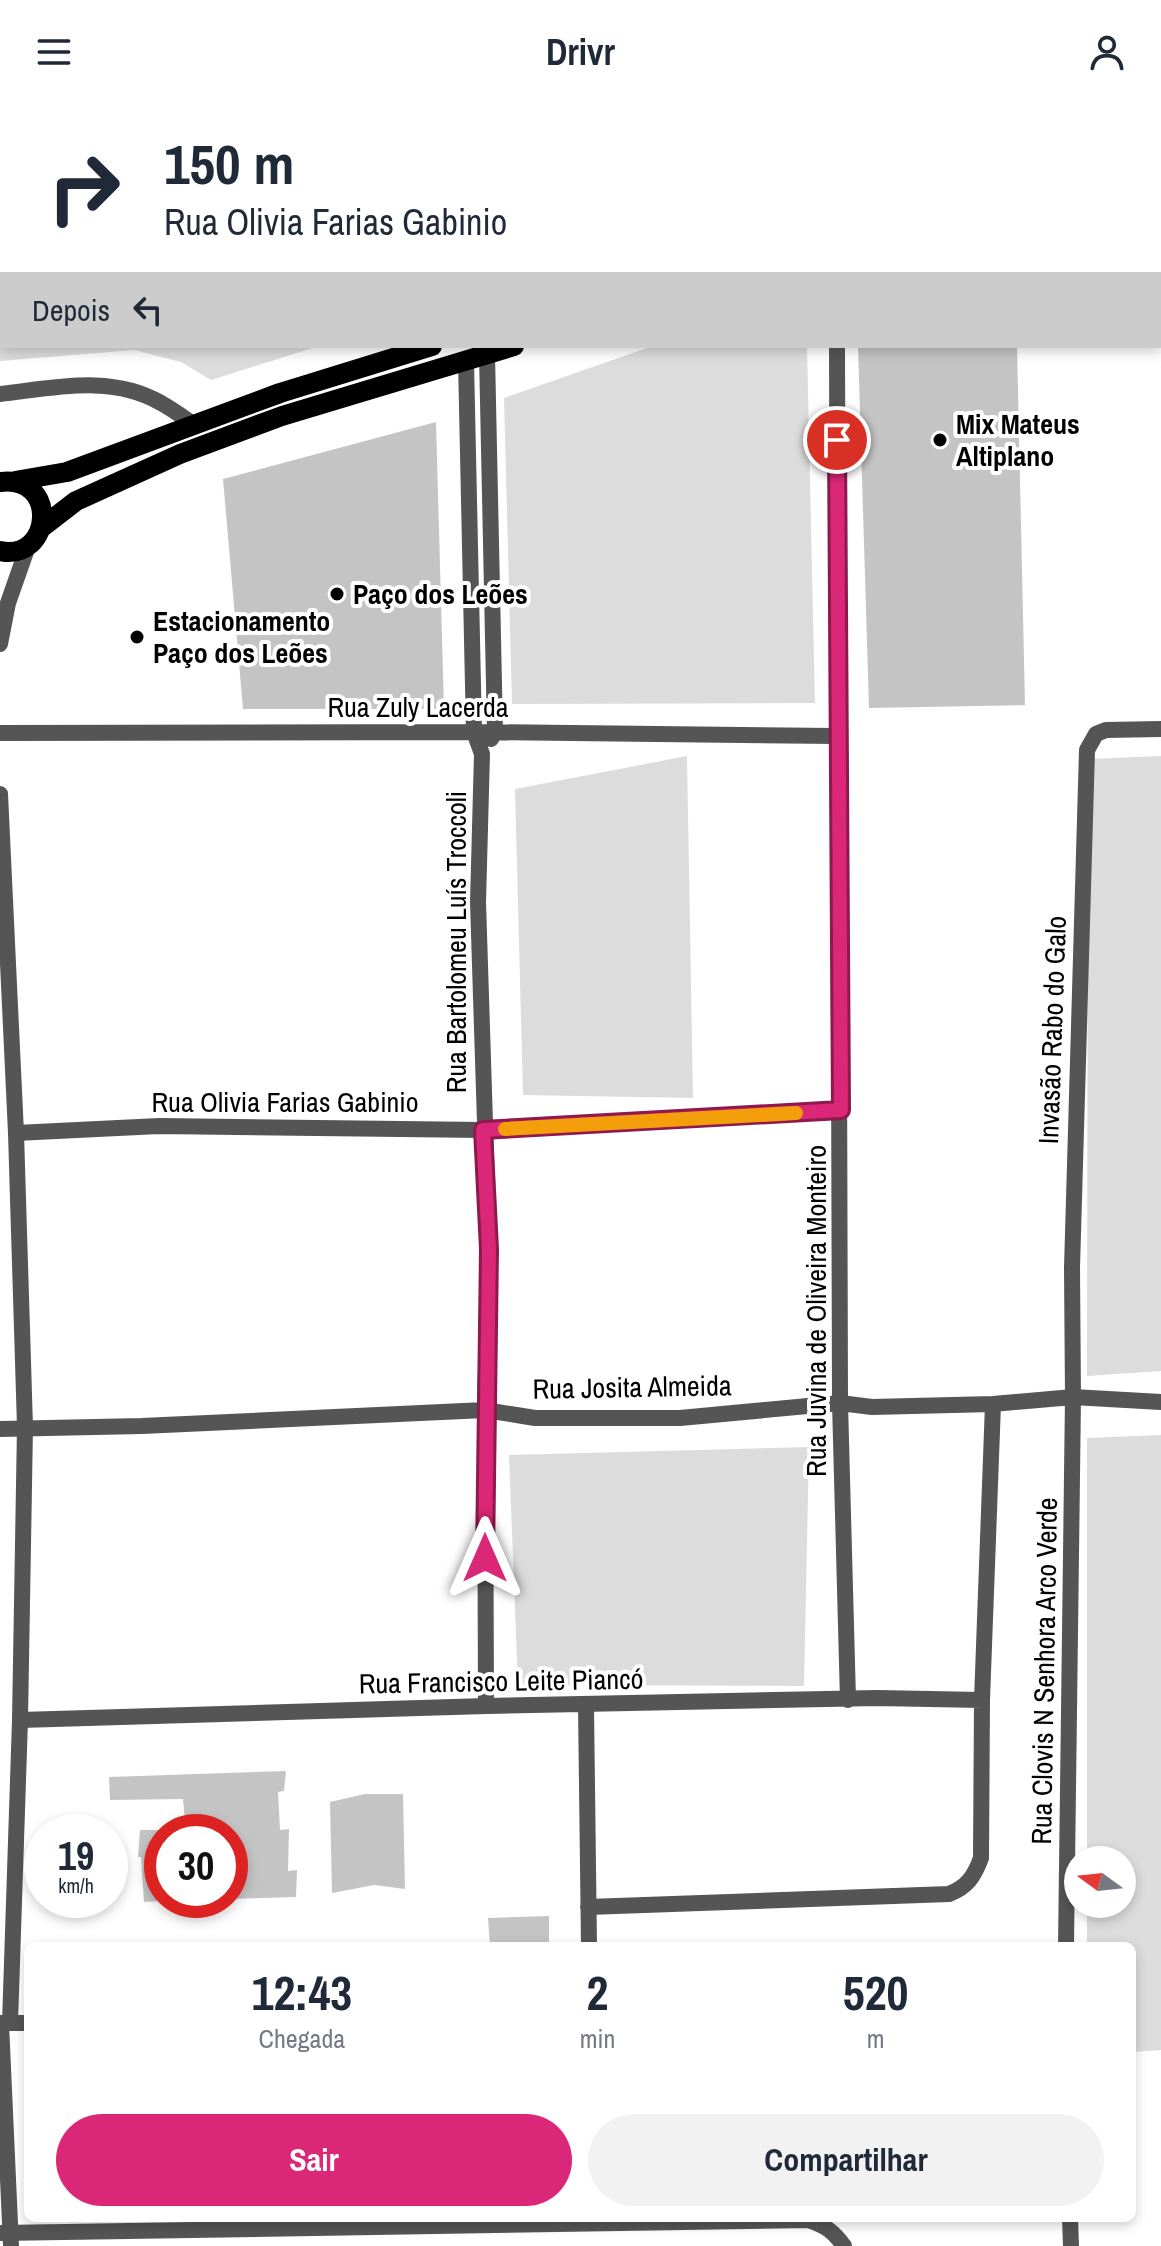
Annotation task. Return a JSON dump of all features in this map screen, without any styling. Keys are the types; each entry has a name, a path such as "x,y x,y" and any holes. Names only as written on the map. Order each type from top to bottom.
{"main road":[{"path":"7,482 67,472 280,393 426,348"},
{"path":"0,551 17,551 28,546 41,528 76,501 180,454 282,416 507,348"},
{"path":"7,482 26,486 35,494 43,516 41,528"}],"street":[{"name":"Rua Juvina de Oliveira Monteiro","path":"837,348 840,1403 848,1700"},
{"path":"487,354 495,732"},
{"name":"Rua Bartolomeu Luís Troccoli","path":"466,361 474,732 482,754 478,902 489,1249 485,1410 486,1706"},
{"path":"0,394 82,385 112,386 161,402 193,424"},
{"path":"0,644 8,603 28,546"},
{"name":"Invasão Rabo do Galo","path":"1073,1397 1072,1268 1087,750 1096,734 1106,730 1161,729"},
{"name":"Rua Zuly Lacerda","path":"0,733 495,732 837,736"},
{"name":"Rua Bartolomeu Luís Troccoli","path":"482,754 495,732"},
{"path":"0,794 16,1133 25,1427 20,1720 4,2023 7,2237 555,2222"},
{"name":"Rua Olivia Farias Gabinio","path":"16,1133 159,1126 483,1130 841,1110"},
{"name":"Rua Josita Almeida","path":"0,1429 142,1426 485,1410 535,1418 680,1418 840,1403 872,1407 993,1404 1073,1397 1161,1402"},
{"name":"Rua Clovis N Senhora Arco Verde","path":"1066,1942 1073,1397"},
{"path":"588,1907 949,1894 962,1889 971,1880 981,1858 982,1700 993,1404"},
{"name":"Rua Francisco Leite Piancó","path":"20,1720 486,1706 982,1700"},
{"path":"586,1706 589,1942"},
{"path":"815,2222 834,2233 844,2246"},
{"path":"1070,2222 1071,2246"}],"shaded area":[{"path":"0,348 313,348 211,380 181,362 134,350 0,361"},
{"path":"647,348 807,348 815,703 512,704 504,398"},
{"path":"687,756 693,1098 523,1095 515,789"},
{"path":"1161,756 1161,1371 1087,1376 1088,759"},
{"path":"1161,1435 1161,2050 1136,2052 1136,1942 1087,1942 1087,1918 1136,1918 1136,1846 1087,1846 1087,1438"},
{"path":"809,1447 804,1686 518,1685 509,1455"}],"building":[{"name":"Mix Mateus Altiplano","path":"858,348 1017,348 1025,705 869,708"},
{"name":"Paço dos Leões","path":"436,422 444,709 243,709 223,479"},
{"path":"286,1771 284,1791 278,1792 280,1830 289,1829 288,1871 297,1870 296,1897 248,1898 248,1814 184,1814 183,1799 110,1800 109,1777"},
{"path":"365,1794 403,1794 405,1889 374,1885 332,1893 330,1802"},
{"path":"140,1830 144,1830 144,1902 141,1857 138,1857"},
{"path":"549,1916 549,1942 490,1942 488,1918"}],"slow traffic":[{"path":"505,1129 796,1113"}],"place":[{"name":"Mix Mateus Altiplano","path":"940,440"},
{"name":"Paço dos Leões","path":"337,594"},
{"name":"Estacionamento Paço dos Leões","path":"137,637"}],"route":[{"path":"485,1558 489,1249 483,1130 841,1110 837,440"}]}
